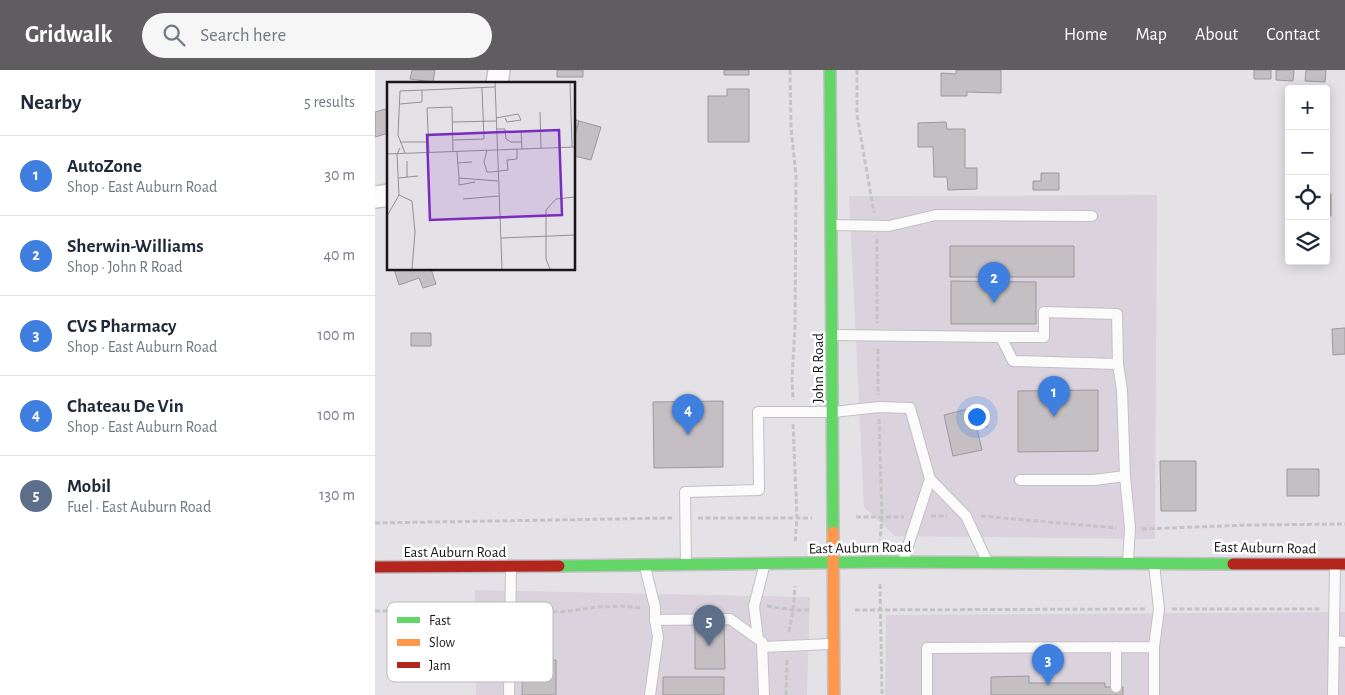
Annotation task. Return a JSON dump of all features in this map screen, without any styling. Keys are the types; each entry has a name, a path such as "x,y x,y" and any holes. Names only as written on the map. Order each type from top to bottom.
{"main road":[{"name":"John R Road","path":"830,70 833,335 833,695"},
{"name":"East Auburn Road","path":"375,567 686,566 903,562 1340,564"}],"lane":[{"path":"832,225 889,226 936,215 1092,216"},
{"path":"833,335 1044,336 1044,312 1117,314 1118,364 1122,390 1125,476 1130,528 1127,562"},
{"path":"1001,337 1013,361 1118,364"},
{"path":"686,566 685,492 759,490 758,412 833,412 879,407 910,408 930,479 966,516 987,562"},
{"path":"1020,480 1094,480 1125,476"},
{"path":"903,562 930,479"},
{"path":"1154,562 1159,609 1154,647 1154,695"},
{"path":"1333,695 1334,641 1340,564"},
{"path":"764,565 754,606 760,643 764,695"},
{"path":"645,566 655,607 658,637 650,695"},
{"path":"510,602 511,567"},
{"path":"655,620 730,619 760,643 834,644"},
{"path":"1334,641 1345,642"},
{"path":"1115,647 1116,687"},
{"path":"927,695 927,648 1154,647"},
{"path":"509,682 509,695"}],"path":[{"path":"790,70 791,128 796,176 793,402"},
{"path":"857,70 857,115 874,213"},
{"path":"877,237 877,322"},
{"path":"878,346 878,389"},
{"path":"879,418 882,517 880,535"},
{"path":"793,426 797,517 795,543"},
{"path":"979,516 1116,528"},
{"path":"858,517 882,517"},
{"path":"375,523 669,518"},
{"path":"695,518 806,518"},
{"path":"1144,529 1345,524"},
{"path":"793,610 795,594"},
{"path":"881,594 882,695"},
{"path":"553,612 597,606 642,608"},
{"path":"768,606 793,610 811,610"},
{"path":"1172,609 1318,608"},
{"path":"865,610 1147,609"}],"shaded area":[{"path":"1157,195 1155,539 895,536 864,507 849,196"},
{"path":"475,590 810,597 807,695 476,695 476,682 553,682 553,602 475,602"},
{"path":"1345,612 1345,695 885,695 886,615"}],"building":[{"path":"412,70 435,70 433,82 410,79"},
{"path":"557,70 583,70 583,77 557,77"},
{"path":"724,70 749,70 749,75 724,75"},
{"path":"956,70 1001,70 1001,93 967,92 967,96 941,96 941,73 956,74"},
{"path":"1254,70 1271,70 1271,79 1254,79"},
{"path":"1276,70 1294,70 1293,81 1276,80"},
{"path":"1306,70 1326,70 1325,82 1305,81"},
{"path":"727,89 749,89 749,142 708,142 708,96 727,96"},
{"path":"387,109 387,134 375,137 375,112"},
{"path":"575,119 579,121 575,134"},
{"path":"579,121 601,127 591,160 575,156 575,136"},
{"path":"946,122 947,129 965,129 965,168 977,168 977,189 948,190 947,177 934,177 933,147 918,147 918,123"},
{"path":"1041,173 1059,173 1059,190 1033,190 1033,181 1041,181"},
{"path":"1330,194 1331,194 1330,216"},
{"path":"950,246 1074,246 1074,277 950,277"},
{"path":"394,270 431,270 436,284 423,288 419,278 399,285"},
{"path":"951,281 1036,282 1036,324 951,324"},
{"path":"1345,328 1345,354 1333,355 1332,329"},
{"path":"411,333 431,333 431,346 411,346"},
{"path":"1098,390 1098,451 1018,452 1018,391"},
{"path":"723,401 723,467 654,468 653,402"},
{"path":"972,408 973,412 983,409 987,427 977,429 982,450 953,456 944,415"},
{"path":"1160,461 1196,461 1196,511 1161,511"},
{"path":"1287,469 1319,469 1319,496 1287,496"},
{"path":"724,624 725,669 695,669 695,625"},
{"path":"553,660 556,660 556,695 522,695 522,682 553,682"},
{"path":"1029,676 1029,683 1105,683 1105,687 1123,687 1123,695 991,695 991,677"},
{"path":"663,677 724,677 724,695 663,695"}],"traffic: fast":[{"path":"830,70 833,532"},
{"path":"559,566 880,562 1233,564"}],"traffic: slow":[{"path":"833,532 834,695"}],"traffic: jam":[{"path":"1233,564 1345,564"},
{"path":"375,567 559,566"}],"place":[{"name":"Sherwin-Williams","path":"994,303"},
{"name":"AutoZone","path":"1054,417"},
{"name":"Chateau De Vin","path":"688,435"},
{"name":"Mobil","path":"709,646"},
{"name":"CVS Pharmacy","path":"1048,685"}]}
